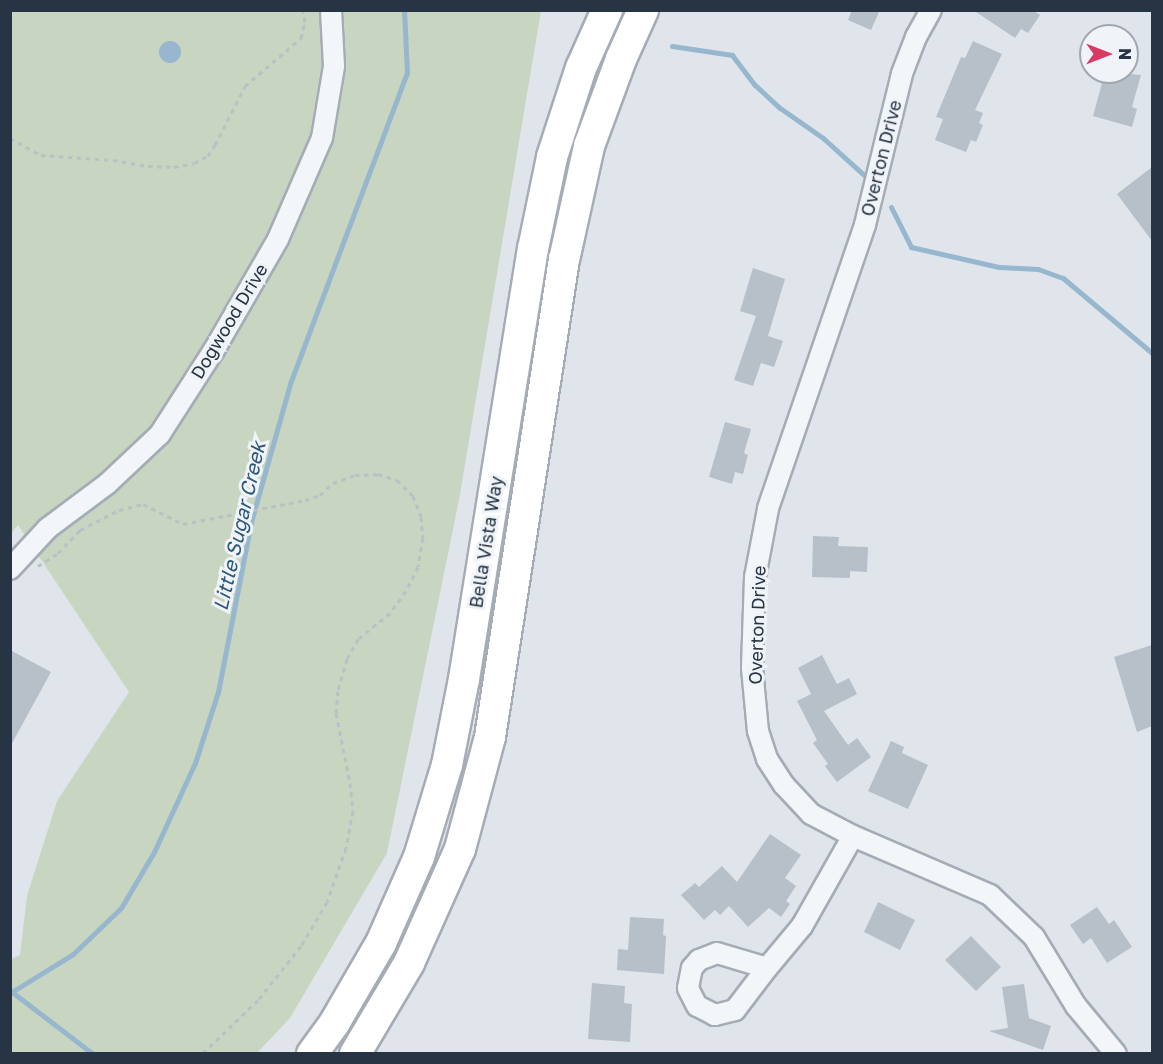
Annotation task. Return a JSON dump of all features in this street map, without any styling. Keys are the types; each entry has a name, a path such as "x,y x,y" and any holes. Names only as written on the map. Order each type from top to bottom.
{"main road":[{"name":"Bella Vista Way","path":"312,1053 335,1022 381,943 419,857 447,765 464,679 533,249 552,157 581,68 607,10"},
{"name":"Bella Vista Way","path":"356,1053 409,963 460,849 490,737 564,260 586,158 621,59 643,10"}],"street":[{"name":"Dogwood Drive","path":"11,568 48,528 107,484 160,434 214,350 278,239 322,138 334,66 331,10"},
{"name":"Overton Drive","path":"931,10 916,37 902,74 865,225 768,509 755,577 752,668 758,731 767,759 784,785 811,814 853,836 990,895 1034,937 1076,1006 1116,1053"},
{"path":"767,968 802,926 853,836"}],"path":[{"path":"10,138 41,155 113,160 148,166 174,167 194,163 208,156 245,86 301,38 305,22 303,10"},
{"path":"11,568 24,569 39,566 58,553 80,530 119,510 143,504 183,524 305,500 320,495 333,483 355,475 378,474 397,480 413,496 421,518 423,538 418,567 406,591 390,612 358,639 347,659 338,692 336,713 350,783 352,811 346,848 327,902 301,946 258,1000 202,1053"}],"green space":[{"path":"11,11 541,11 459,500 387,853 290,1018 257,1053 11,1053 11,959 20,955 27,896 57,801 129,692 18,525 11,534"}],"water":[{"path":"170,41 180,48 181,52 174,62 170,63 160,56 159,52 166,42"}],"building":[{"path":"852,10 880,10 871,30 848,20"},
{"path":"973,10 1032,10 1040,15 1028,33 1021,29 1015,38"},
{"path":"973,41 1002,54 975,110 983,113 979,123 983,125 976,142 971,140 966,152 935,140 943,119 936,117 961,57 965,58"},
{"path":"1102,84 1138,84 1132,107 1137,109 1132,127 1093,116"},
{"path":"1152,167 1152,241 1117,194"},
{"path":"753,268 785,279 768,336 783,341 774,367 761,363 753,386 734,380 756,316 740,311"},
{"path":"725,422 751,429 744,453 748,455 743,474 735,472 732,484 709,477"},
{"path":"813,536 839,537 838,546 868,547 867,572 850,571 850,578 812,577"},
{"path":"1152,645 1152,726 1137,732 1114,657"},
{"path":"10,650 51,672 10,747"},
{"path":"822,655 837,684 849,678 857,694 824,711 848,745 857,738 871,757 837,782 825,766 828,764 813,743 817,740 797,701 811,694 798,668"},
{"path":"891,741 904,747 902,753 928,765 908,809 868,791"},
{"path":"770,834 801,855 785,878 796,886 786,901 790,904 781,917 769,908 748,927 729,906 720,915 715,910 704,920 681,895 695,883 699,887 722,866 737,882"},
{"path":"878,902 915,920 900,950 864,932"},
{"path":"1097,907 1109,924 1114,920 1132,947 1107,963 1091,938 1083,944 1070,925"},
{"path":"630,917 664,919 663,935 666,936 664,974 617,970 618,949 628,950"},
{"path":"971,936 1001,967 976,991 945,960"},
{"path":"592,983 625,986 624,1003 632,1004 630,1042 588,1039"},
{"path":"1024,984 1029,1018 1051,1026 1043,1050 989,1031 1008,1028 1002,987"}],"waterway":[{"name":"Little Sugar Creek","path":"10,993 73,954 121,908 154,852 195,763 218,692 251,522 291,381 407,73 404,10"},
{"path":"672,46 732,55 755,85 780,108 823,138 864,175"},
{"path":"891,207 911,247 999,267 1038,269 1063,278 1152,353"},
{"path":"12,992 93,1054"}]}
